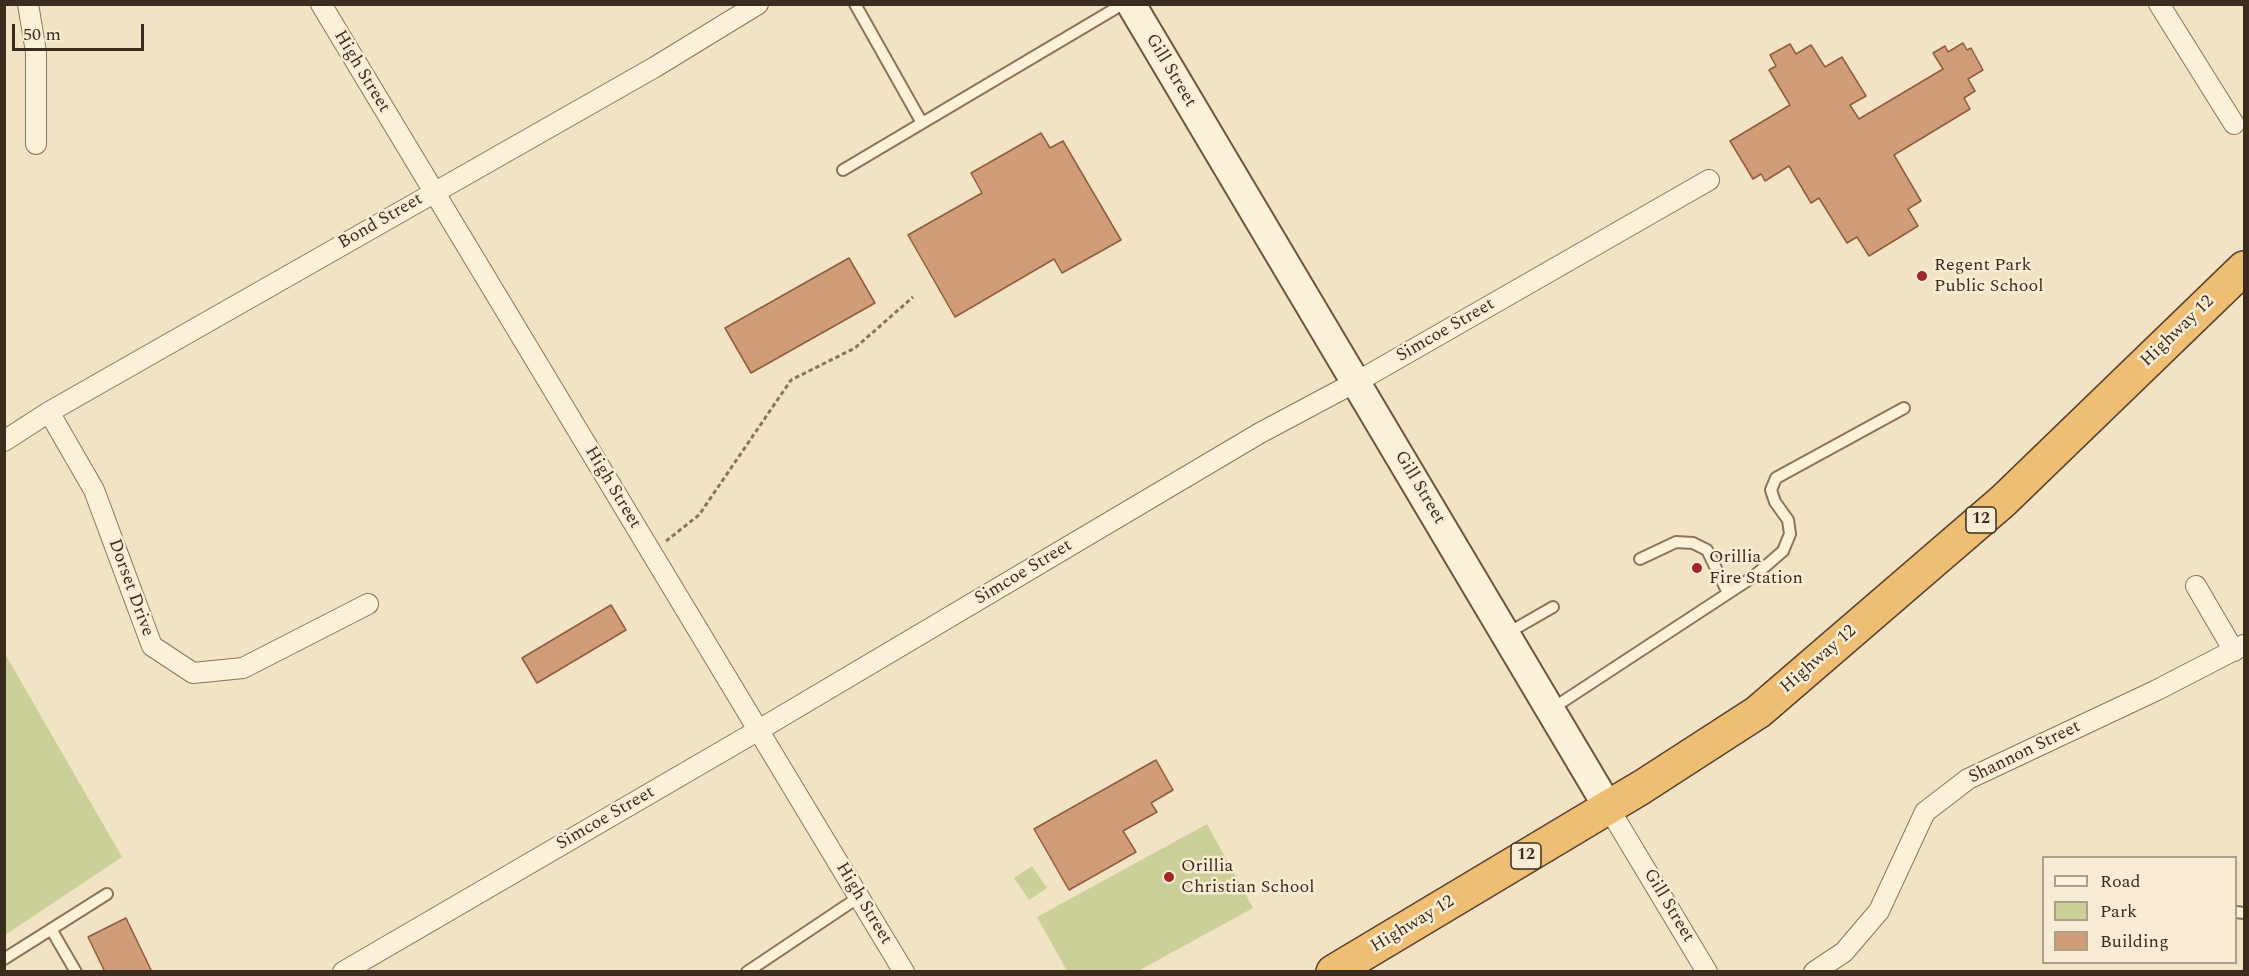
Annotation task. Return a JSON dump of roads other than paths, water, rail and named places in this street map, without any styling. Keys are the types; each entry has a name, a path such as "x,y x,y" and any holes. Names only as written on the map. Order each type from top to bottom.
{"highway":[{"name":"Highway 12","path":"1333,972 1608,807 1758,712 2003,501 2244,268"}],"main road":[{"name":"Gill Street","path":"1131,4 1608,807"}],"street":[{"path":"28,4 36,52 36,144"},
{"name":"High Street","path":"321,4 904,972"},
{"name":"Bond Street","path":"4,441 49,412 655,67 758,4"},
{"path":"2159,4 2234,124"},
{"name":"Simcoe Street","path":"343,972 1260,434 1356,383 1709,180"},
{"name":"Dorset Drive","path":"49,412 94,489 152,646 193,673 243,669 368,604"},
{"path":"2196,586 2239,648"},
{"name":"Shannon Street","path":"1814,972 1844,952 1879,911 1925,812 1968,778 2157,690 2239,648"},
{"name":"Gill Street","path":"1608,807 1707,972"}],"lane":[{"path":"855,4 922,123"},
{"path":"843,170 1123,4"},
{"path":"1550,710 1753,577 1783,550 1790,534 1788,520 1775,502 1771,489 1776,478 1904,408"},
{"path":"1640,559 1676,542 1693,543 1707,550 1728,593"},
{"path":"1505,634 1553,607"},
{"path":"4,958 107,894"},
{"path":"747,972 859,897"},
{"path":"51,929 76,972"}],"place":[{"name":"Regent Park Public School","path":"1922,276"},
{"name":"Orillia Fire Station","path":"1697,568"},
{"name":"Orillia Christian School","path":"1169,877"}]}
